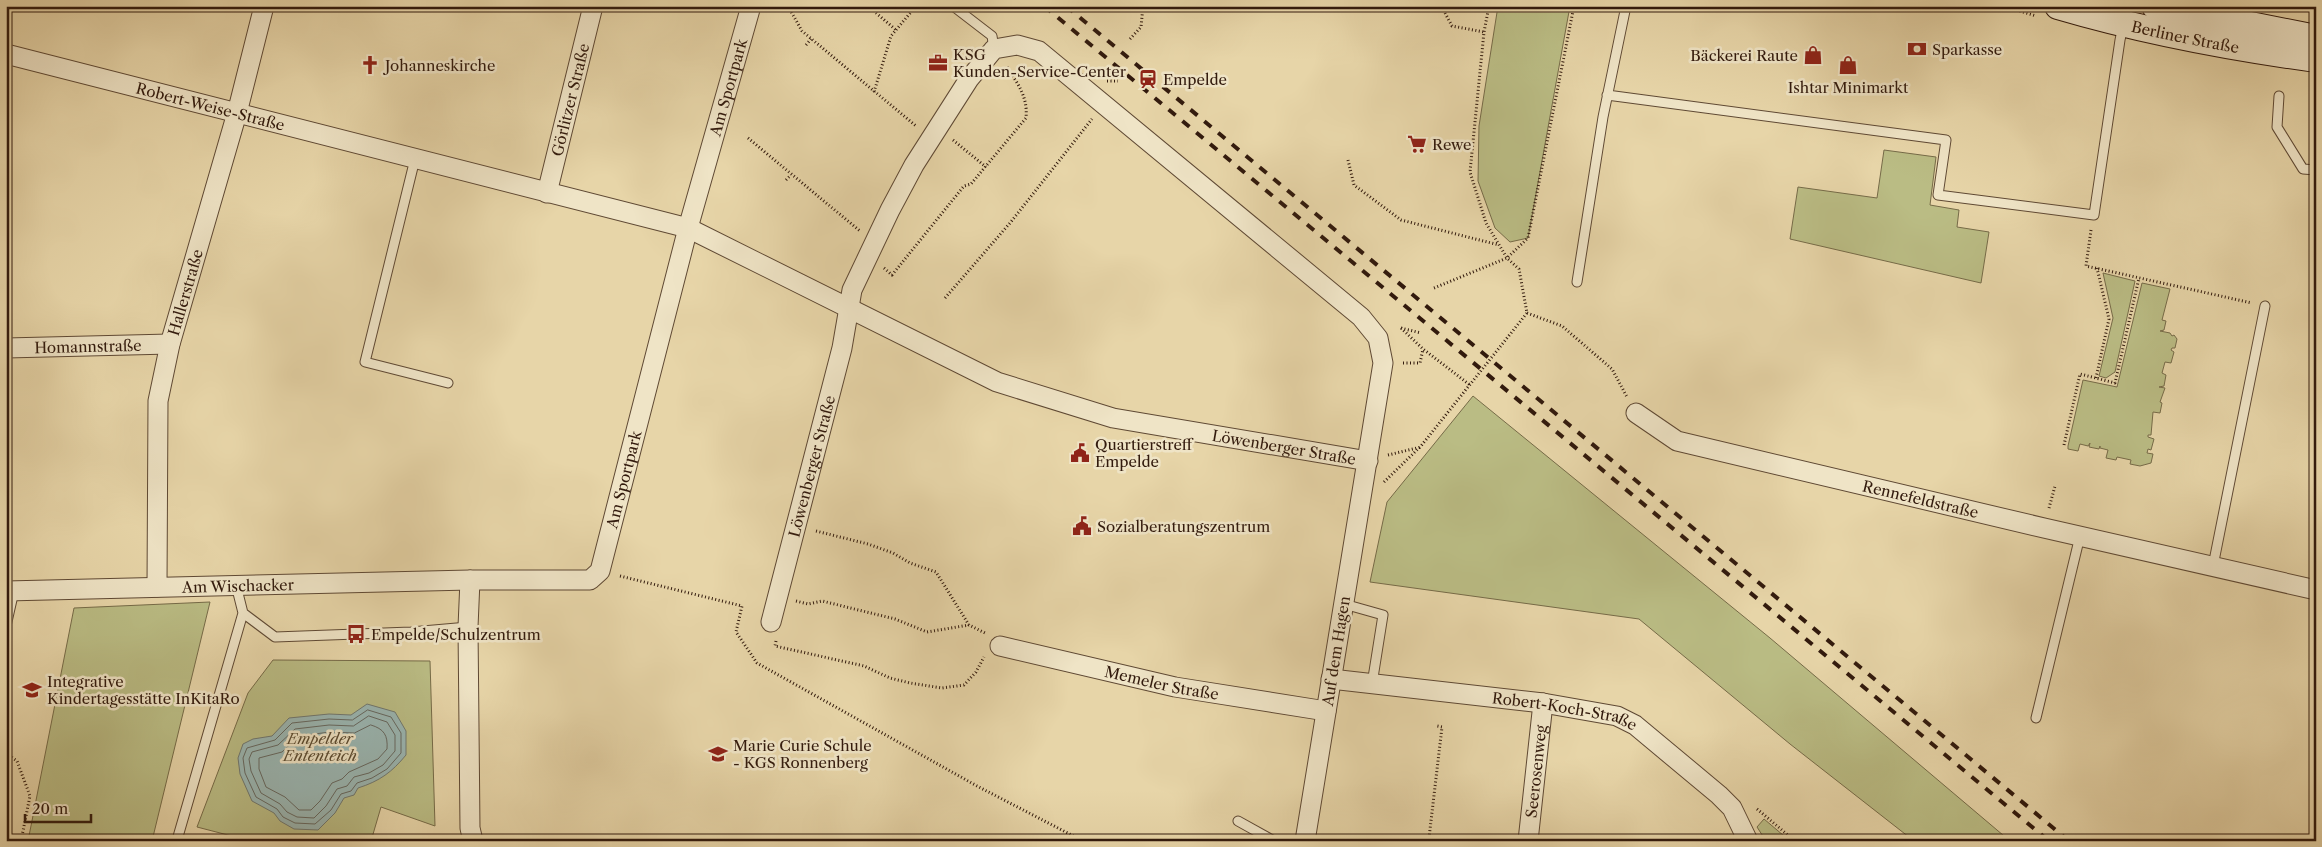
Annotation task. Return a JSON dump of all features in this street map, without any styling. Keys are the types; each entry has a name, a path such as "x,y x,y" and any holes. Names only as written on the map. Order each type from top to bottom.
{"street":[{"name":"Hallerstraße","path":"157,587 158,402 170,344 237,113 264,6"},
{"name":"Görlitzer Straße","path":"547,193 593,6"},
{"name":"Am Sportpark","path":"600,571 688,228 751,6"},
{"name":"Berliner Straße","path":"2058,6 2125,16 2245,50 2316,59"},
{"name":"Berliner Straße","path":"2155,6 2316,38"},
{"name":"Löwenberger Straße","path":"688,228 849,310 997,382 1113,418 1368,461 1383,363 1378,338 1361,316 1039,51 1017,46 994,49 970,79 934,132 871,248 852,290 849,310 842,348 771,622"},
{"name":"Robert-Weise-Straße","path":"6,54 688,228"},
{"name":"Homannstraße","path":"6,348 170,344"},
{"name":"Rennefeldstraße","path":"1636,413 1677,441 2316,590"},
{"name":"Auf dem Hagen","path":"1305,841 1368,461"},
{"path":"473,841 470,828 468,627 470,580 590,580 600,571"},
{"name":"Am Wischacker","path":"10,591 470,580"},
{"name":"Memeler Straße","path":"992,644 1175,687 1326,711"},
{"name":"Robert-Koch-Straße","path":"1331,679 1543,703 1617,716 1635,725 1720,795 1732,808 1748,841"},
{"name":"Seerosenweg","path":"1528,841 1543,703"}],"lane":[{"path":"953,6 992,36 994,49"},
{"path":"1577,282 1607,95 1626,6"},
{"path":"1607,95 1946,140 1938,195 2094,215 2125,16"},
{"path":"2279,96 2277,127 2303,169 2316,170"},
{"path":"415,159 365,362 448,383"},
{"path":"2213,566 2265,306"},
{"path":"2036,718 2080,536"},
{"path":"180,841 177,840 243,613 236,585"},
{"path":"6,626 10,591"},
{"path":"1344,604 1383,615 1372,684"},
{"path":"243,613 275,637 411,632 468,627"},
{"path":"1238,821 1274,841"}],"path":[{"path":"788,6 802,31 874,92 986,167"},
{"path":"868,6 896,30"},
{"path":"874,92 891,36 916,6"},
{"path":"1130,39 1141,28 1143,6"},
{"path":"1360,506 1422,446 1527,313 1519,269 1507,258 1486,223 1470,172 1484,32 1489,6"},
{"path":"1434,288 1507,258 1528,238 1574,6"},
{"path":"1445,13 1452,26 1484,32"},
{"path":"806,45 811,39"},
{"path":"748,138 838,213 871,248 892,275 964,186 971,184 1026,118 1027,105 1023,93 994,49"},
{"path":"865,94 870,88"},
{"path":"945,298 1010,223 1104,105"},
{"path":"1348,160 1354,185 1401,220 1499,245"},
{"path":"786,180 791,174"},
{"path":"833,218 838,213"},
{"path":"2094,215 2086,266 2265,306"},
{"path":"2096,378 2109,319 2097,268"},
{"path":"2064,445 2080,374 2115,383 2139,277"},
{"path":"1527,313 1562,326 1612,369 1636,413"},
{"path":"1421,333 1401,328 1423,349 1470,385"},
{"path":"1383,363 1420,363 1423,349"},
{"path":"1368,461 1422,446"},
{"path":"796,526 868,544 893,553 910,564 936,572 969,625"},
{"path":"600,571 742,606 736,632 757,664 977,786 1084,841"},
{"path":"771,622 779,629 775,646 864,666 890,678 942,688 964,685 976,672 992,644 984,631 969,625 926,632 895,618 822,600 808,604 778,596"},
{"path":"1431,841 1429,838 1442,727 1437,726"},
{"path":"6,753 17,761 30,796 21,841"},
{"path":"1732,808 1756,808 1795,841"}],"green space":[{"path":"1498,6 1570,6 1528,238 1510,242 1495,228 1478,181 1479,126"},
{"path":"1884,150 1936,157 1930,205 1959,210 1957,227 1989,232 1981,283 1790,239 1798,187 1877,198"},
{"path":"2103,273 2135,281 2115,372 2106,378 2099,376 2113,318"},
{"path":"2142,283 2170,289 2162,320 2166,321 2164,330 2160,331 2170,333 2177,339 2175,348 2171,350 2174,352 2171,363 2165,362 2162,373 2166,375 2164,386 2159,387 2165,388 2160,402 2162,403 2160,413 2153,412 2151,435 2148,435 2148,437 2154,439 2151,450 2148,449 2147,453 2153,454 2151,463 2140,466 2130,464 2131,460 2117,457 2116,460 2106,458 2108,450 2100,448 2100,446 2099,449 2089,447 2090,443 2088,446 2080,444 2078,451 2068,449 2068,446 2083,380 2117,387"},
{"path":"1473,396 1770,638 2010,841 1914,841 1790,744 1639,619 1370,582 1387,502"},
{"path":"210,602 152,841 28,841 74,608"},
{"name":"Empelder Ententeich","path":"273,660 430,661 435,826 381,807 371,841 251,841 197,827 248,693"},
{"path":"1764,819 1790,841 1766,841 1757,827"}],"water":[{"path":"367,704 395,712 406,731 406,755 396,766 379,779 358,788 354,795 344,798 335,813 318,830 294,829 280,821 274,813 252,801 240,774 238,758 243,744 253,739 272,736 289,718 329,714 351,715"}],"railway":[{"path":"1044,6 2049,841"},
{"path":"1066,6 2069,841"}],"place":[{"name":"Sparkasse","path":"1917,49"},
{"name":"Bäckerei Raute","path":"1813,55"},
{"name":"KSG Kunden-Service-Center","path":"938,63"},
{"name":"Johanneskirche","path":"370,65"},
{"name":"Ishtar Minimarkt","path":"1848,65"},
{"name":"Empelde","path":"1148,79"},
{"name":"Rewe","path":"1417,144"},
{"name":"Quartierstreff Empelde","path":"1080,453"},
{"name":"Sozialberatungszentrum","path":"1082,526"},
{"name":"Empelde/Schulzentrum","path":"356,634"},
{"name":"Integrative Kindertagesstätte InKitaRo","path":"32,690"},
{"name":"Marie Curie Schule - KGS Ronnenberg","path":"718,754"}]}
